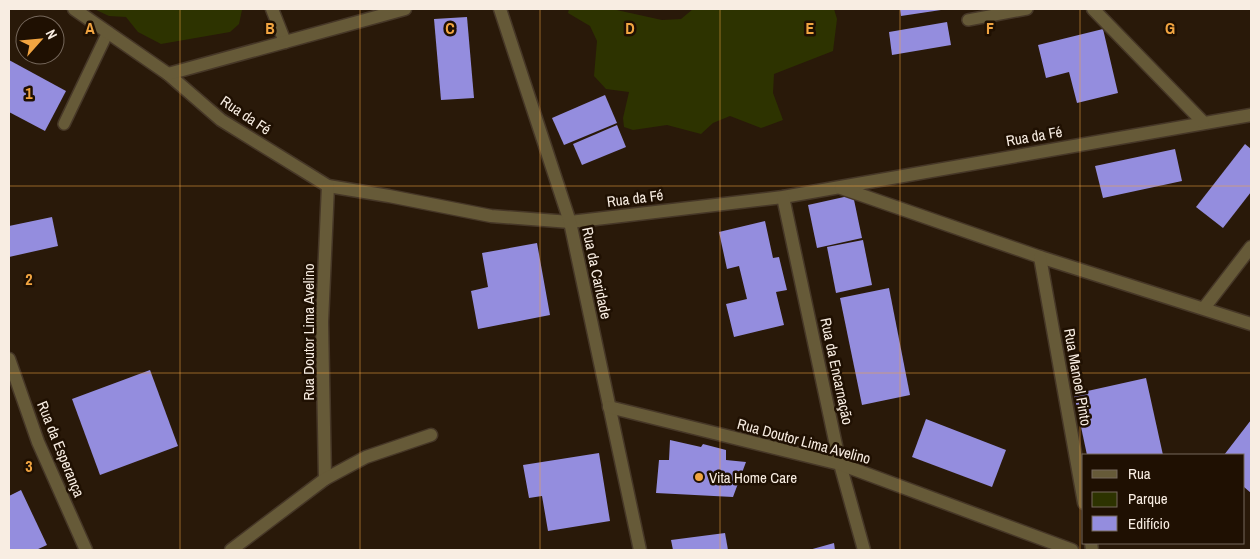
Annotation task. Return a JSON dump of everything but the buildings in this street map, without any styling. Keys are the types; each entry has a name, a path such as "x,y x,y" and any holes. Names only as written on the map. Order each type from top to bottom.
{"street":[{"name":"Rua da Fé","path":"74,9 168,74 221,120 328,186 491,216 570,222 783,197 1202,122 1251,115"},
{"path":"272,9 285,42"},
{"path":"168,74 405,9"},
{"name":"Rua da Caridade","path":"500,9 570,222 640,550"},
{"path":"1093,9 1202,122"},
{"name":"Rua Doutor Lima Avelino","path":"325,479 322,322 328,186"},
{"path":"840,188 1040,257 1251,324"},
{"name":"Rua da Encarnação","path":"783,197 840,464 864,550"},
{"path":"1204,308 1251,247"},
{"name":"Rua Manoel Pinto","path":"1040,257 1082,492"},
{"name":"Rua da Esperança","path":"9,359 38,442 86,550"},
{"name":"Rua Doutor Lima Avelino","path":"609,407 840,464 1072,550"},
{"path":"231,550 325,479 366,457 431,435"}],"lane":[{"path":"968,20 1027,9"},
{"path":"64,124 108,32"}],"green space":[{"path":"94,9 242,10 239,24 230,32 161,44 138,32 126,17 109,16"},
{"path":"569,9 612,9 662,20 681,19 693,9 834,9 837,19 833,51 774,74 773,93 783,120 761,128 730,116 713,123 701,134 667,125 633,130 624,127 623,118 629,92 606,89 594,76 597,41 590,26 568,13"}],"place":[{"name":"Vita Home Care","path":"699,477"}]}
